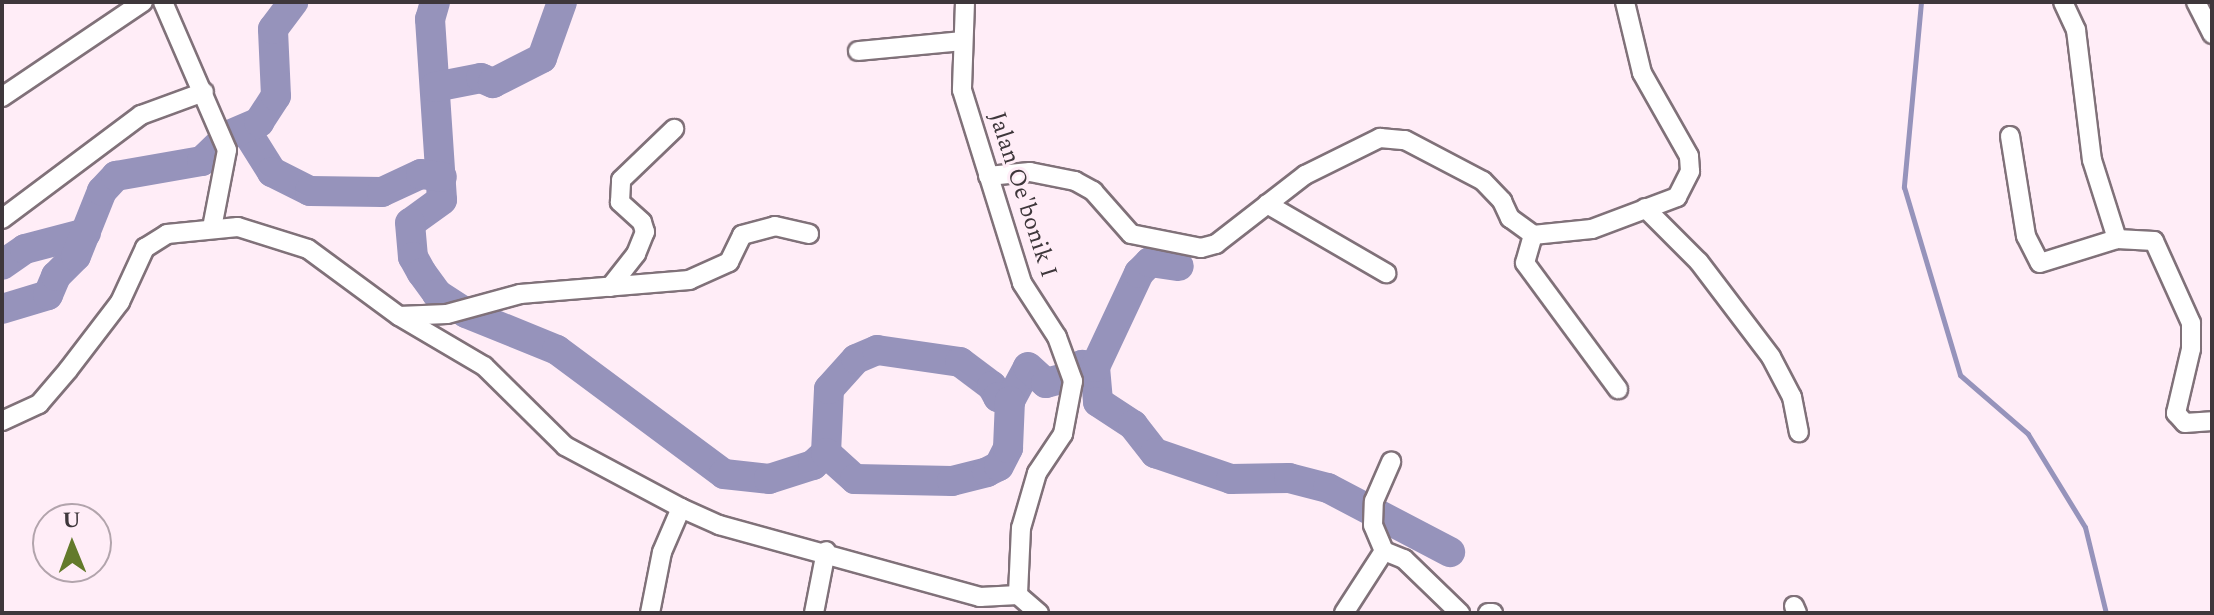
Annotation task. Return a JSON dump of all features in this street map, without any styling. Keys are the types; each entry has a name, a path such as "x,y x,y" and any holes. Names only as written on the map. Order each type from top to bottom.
{"street":[{"path":"2,97 143,2"},
{"path":"163,2 227,150 212,228"},
{"name":"Jalan Oe'bonik I","path":"965,2 962,90 1022,283 1072,374 1063,434 1037,473 1028,499 1018,595"},
{"path":"988,176 1030,172 1075,181 1093,191 1131,234 1185,248 1216,244 1305,175 1380,138 1405,140 1483,181 1502,201 1510,218 1533,235 1592,229 1677,197 1690,171 1689,156 1642,73 1625,2"},
{"path":"2063,2 2076,30 2092,160 2117,239"},
{"path":"2196,2 2212,34"},
{"path":"858,51 962,41"},
{"path":"2,219 141,115 204,92"},
{"path":"610,287 636,254 645,232 642,222 620,202 621,180 674,129"},
{"path":"2010,136 2026,236 2040,263 2067,259 2117,239 2154,241 2192,336 2176,413 2185,423 2212,421"},
{"path":"1267,204 1386,273"},
{"path":"1645,208 1699,262 1771,357 1792,397 1799,432"},
{"path":"399,316 447,314 520,294 705,275 729,262 742,235 792,227 809,234"},
{"path":"2,421 39,404 68,370 120,302 145,248 167,234 212,228 264,232 308,249 399,316 484,366 565,446 681,508 719,525 826,551 977,605 1018,595 1039,613"},
{"path":"1533,235 1525,263 1618,389"},
{"path":"1391,462 1374,501 1373,525 1384,551 1404,559 1460,613"},
{"path":"650,613 662,552 681,508"},
{"path":"814,613 826,551"},
{"path":"1344,613 1384,551"}],"waterway":[{"path":"2,309 48,295 56,276 76,256 102,191 116,176 202,161 229,135 259,122 276,96 273,29 293,2"},
{"path":"435,2 430,19 442,200 410,223 413,257 422,273 437,294 466,313 557,350 724,474 769,479 813,465 826,453 829,389 856,359 877,350 960,362 992,386 998,397 1010,401 1028,367 1046,383 1076,375 1082,365 1095,367 1098,402 1133,425 1155,453 1231,479 1289,478 1328,488 1450,552"},
{"path":"435,87 481,78 493,83 542,58 562,2"},
{"path":"1921,2 1904,187 1960,375 2028,434 2085,527 2106,613"},
{"path":"245,129 272,172 310,191 382,192 421,174 442,177"},
{"path":"2,265 25,249 86,233"},
{"path":"1095,367 1139,273 1150,262 1179,266"},
{"path":"826,453 855,479 952,481 987,472 999,466 1008,448 1010,401"}]}
